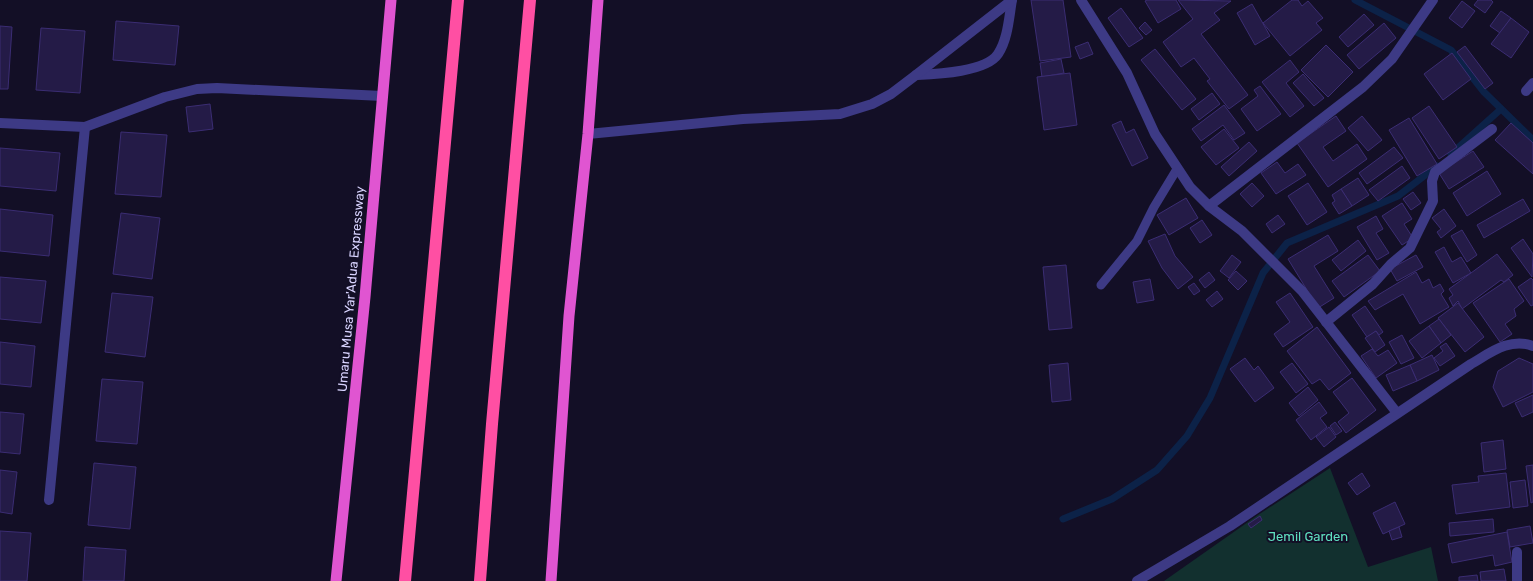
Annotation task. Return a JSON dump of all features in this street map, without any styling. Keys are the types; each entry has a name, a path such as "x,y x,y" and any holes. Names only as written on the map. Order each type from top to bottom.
{"highway":[{"name":"Umaru Musa Yar'Adua Expressway","path":"336,581 365,297 391,0"},
{"path":"405,581 458,0"},
{"path":"480,581 492,424 530,0"},
{"path":"551,581 569,316 588,134 598,0"}],"street":[{"path":"588,134 743,120 840,114 872,104 891,94 1012,0"},
{"path":"916,75 947,73 989,62 998,54 1006,34 1012,0"},
{"path":"1081,0 1126,73 1156,134 1177,169 1190,187 1209,206 1242,231 1302,291 1397,413"},
{"path":"1209,206 1363,87 1392,59 1407,40 1421,16 1433,0"},
{"path":"1526,91 1533,83"},
{"path":"0,123 85,127 165,97 197,89 216,88 382,96"},
{"path":"49,500 85,127"},
{"path":"1326,322 1374,284 1391,264 1410,248 1434,201 1432,181 1435,172 1492,129"},
{"path":"1136,581 1230,526 1471,364 1505,345 1514,343 1533,346"},
{"path":"1517,552 1517,581"}],"lane":[{"path":"1101,285 1137,241 1154,207 1177,169"}],"green space":[{"name":"Jemil Garden","path":"1330,468 1368,567 1431,547 1438,581 1164,581 1258,515"}],"building":[{"path":"1031,0 1063,0 1071,57 1040,61"},
{"path":"1176,0 1181,9 1158,23 1145,1"},
{"path":"1178,0 1231,1 1214,13 1220,20 1201,34 1248,95 1229,109 1207,81 1210,79 1194,58 1181,67 1163,42 1193,19"},
{"path":"1292,0 1298,0 1302,6 1308,1 1323,18 1316,23 1322,30 1290,56 1263,23"},
{"path":"1478,0 1491,0 1493,2 1485,13 1474,5"},
{"path":"1462,1 1475,11 1462,28 1449,18"},
{"path":"1252,4 1270,36 1255,45 1237,13"},
{"path":"1121,8 1143,38 1129,47 1108,18"},
{"path":"1501,11 1511,18 1500,33 1490,26"},
{"path":"1364,14 1374,25 1348,47 1339,37"},
{"path":"1511,18 1529,32 1511,58 1491,44"},
{"path":"116,21 179,26 175,65 113,60"},
{"path":"1145,22 1152,30 1146,35 1139,28"},
{"path":"1384,23 1396,38 1359,69 1347,55"},
{"path":"0,26 12,27 8,89 0,89"},
{"path":"41,28 85,31 80,93 36,90"},
{"path":"1088,42 1093,54 1080,59 1075,47"},
{"path":"1326,45 1353,72 1328,97 1301,70"},
{"path":"1465,46 1493,83 1485,89 1457,52"},
{"path":"1155,49 1196,99 1182,110 1141,60"},
{"path":"1452,53 1471,79 1443,100 1424,74"},
{"path":"1061,59 1064,73 1042,77 1040,63"},
{"path":"1290,60 1299,72 1286,83 1304,106 1290,117 1262,82"},
{"path":"1070,73 1077,125 1044,130 1037,77"},
{"path":"1303,74 1324,98 1314,106 1293,83"},
{"path":"1260,86 1281,114 1257,131 1241,109 1258,96 1254,90"},
{"path":"1212,93 1220,104 1199,120 1191,109"},
{"path":"210,104 213,129 189,132 186,107"},
{"path":"1224,105 1245,133 1234,140 1223,125 1201,141 1192,129"},
{"path":"1429,106 1457,147 1439,159 1412,118"},
{"path":"1336,116 1346,131 1323,147 1333,161 1357,144 1367,159 1328,187 1297,143"},
{"path":"1362,116 1382,140 1368,151 1348,128"},
{"path":"1409,118 1437,164 1417,176 1389,130"},
{"path":"1121,121 1126,133 1134,129 1148,158 1132,166 1112,125"},
{"path":"1511,123 1533,143 1533,174 1495,140"},
{"path":"1224,129 1239,148 1216,165 1201,147"},
{"path":"121,132 167,135 161,197 115,194"},
{"path":"1249,142 1257,151 1229,176 1221,167"},
{"path":"1394,147 1403,158 1367,184 1359,173"},
{"path":"0,148 60,153 56,191 0,186"},
{"path":"1473,151 1484,167 1449,189 1439,173"},
{"path":"1277,162 1285,173 1298,164 1306,175 1276,194 1261,173"},
{"path":"1402,166 1410,178 1378,201 1369,190"},
{"path":"1487,171 1501,194 1467,216 1453,193"},
{"path":"1358,178 1369,195 1352,206 1341,189"},
{"path":"1252,183 1264,196 1252,207 1240,194"},
{"path":"1308,183 1327,212 1307,225 1288,196"},
{"path":"1341,189 1352,206 1339,214 1332,203 1335,201 1332,195"},
{"path":"1413,192 1421,203 1411,210 1403,199"},
{"path":"1186,198 1198,218 1169,235 1157,215"},
{"path":"1523,199 1530,211 1484,238 1477,225"},
{"path":"1402,203 1412,219 1404,224 1413,238 1402,245 1382,216"},
{"path":"0,209 53,215 49,256 0,251"},
{"path":"1444,209 1456,226 1441,238 1437,232 1441,229 1432,218"},
{"path":"121,213 160,218 152,279 113,274"},
{"path":"1278,215 1285,224 1272,233 1266,224"},
{"path":"1376,216 1383,229 1376,233 1389,253 1377,260 1357,227"},
{"path":"1202,220 1212,235 1200,243 1190,228"},
{"path":"1462,230 1477,255 1467,262 1451,236"},
{"path":"1165,234 1175,256 1193,277 1178,289 1162,268 1148,241"},
{"path":"1328,235 1338,251 1314,266 1334,298 1318,308 1288,259"},
{"path":"1523,239 1533,254 1532,277 1511,248"},
{"path":"1358,240 1366,251 1341,271 1332,260"},
{"path":"1444,247 1452,262 1461,257 1471,273 1453,283 1435,252"},
{"path":"1497,254 1513,275 1504,282 1501,280 1462,309 1458,301 1453,306 1449,298 1453,295 1449,289"},
{"path":"1232,255 1241,262 1229,278 1220,271"},
{"path":"1368,255 1380,271 1344,297 1332,281"},
{"path":"1416,255 1423,267 1397,281 1390,269"},
{"path":"1066,265 1072,328 1049,330 1043,267"},
{"path":"1236,271 1247,281 1238,290 1228,280"},
{"path":"1209,272 1215,280 1205,288 1199,280"},
{"path":"1416,272 1422,283 1429,279 1433,288 1440,284 1444,291 1441,294 1449,307 1420,324 1403,294 1375,310 1368,301"},
{"path":"0,277 46,281 41,323 0,319"},
{"path":"1531,278 1533,280 1533,305 1531,306 1518,287"},
{"path":"1150,279 1154,300 1137,303 1133,282"},
{"path":"1509,279 1524,301 1514,309 1516,316 1505,324 1512,334 1500,342 1473,303"},
{"path":"1194,283 1200,291 1194,295 1188,287"},
{"path":"1217,291 1223,299 1212,307 1206,300"},
{"path":"112,293 153,297 145,357 105,352"},
{"path":"1290,293 1313,327 1283,347 1274,334 1290,322 1276,302"},
{"path":"1458,303 1484,337 1465,352 1438,318"},
{"path":"1365,306 1383,332 1379,335 1376,331 1367,337 1352,315"},
{"path":"1439,319 1451,335 1441,343 1429,326"},
{"path":"1429,326 1441,343 1422,358 1409,341"},
{"path":"1317,327 1351,373 1329,390 1320,379 1312,384 1287,351"},
{"path":"1376,331 1385,345 1375,352 1365,338"},
{"path":"1402,335 1414,358 1401,364 1389,342"},
{"path":"0,342 35,346 31,387 0,384"},
{"path":"1446,343 1455,356 1440,366 1434,358 1443,351 1440,347"},
{"path":"1372,349 1378,356 1388,350 1397,363 1376,378 1361,356"},
{"path":"1432,355 1439,370 1417,381 1410,365"},
{"path":"1245,358 1254,370 1258,366 1274,388 1255,402 1230,369"},
{"path":"1519,358 1533,364 1533,392 1503,407 1493,387 1498,371"},
{"path":"1068,363 1071,400 1052,402 1049,365"},
{"path":"1292,363 1308,384 1296,393 1280,372"},
{"path":"1410,365 1417,381 1393,391 1386,375"},
{"path":"1352,378 1376,410 1346,433 1338,422 1349,413 1333,392"},
{"path":"102,379 143,382 137,444 96,441"},
{"path":"1308,387 1318,400 1299,416 1289,403"},
{"path":"1533,395 1533,412 1522,417 1515,403"},
{"path":"1319,402 1327,413 1320,418 1327,427 1311,440 1296,420"},
{"path":"0,412 24,414 20,454 0,452"},
{"path":"1335,422 1342,431 1336,435 1330,426"},
{"path":"1329,427 1336,437 1324,447 1316,437"},
{"path":"1503,440 1506,469 1484,472 1481,443"},
{"path":"94,463 136,467 130,529 88,525"},
{"path":"1533,465 1533,502 1531,503 1526,466"},
{"path":"0,470 17,472 12,514 0,512"},
{"path":"1362,473 1370,486 1357,495 1348,483"},
{"path":"1506,473 1510,507 1456,514 1452,485 1479,482 1478,476"},
{"path":"1525,480 1528,506 1513,508 1510,482"},
{"path":"1395,502 1405,524 1383,534 1373,513"},
{"path":"1260,516 1262,520 1251,528 1248,524"},
{"path":"1493,519 1494,532 1450,536 1449,523"},
{"path":"1530,526 1533,543 1510,547 1507,530"},
{"path":"1399,527 1402,537 1392,540 1389,531"},
{"path":"0,531 31,533 27,581 0,581"},
{"path":"1507,532 1512,562 1495,566 1493,555 1452,563 1448,544"},
{"path":"85,547 126,550 124,581 83,581"},
{"path":"1504,569 1506,581 1481,581 1480,572"},
{"path":"1477,575 1478,581 1459,581 1459,577"}],"waterway":[{"path":"1355,0 1451,50 1484,92 1533,140"},
{"path":"1451,154 1501,109"},
{"path":"1063,519 1112,499 1157,470 1187,436 1210,398 1263,273 1287,243 1398,196 1437,166"}]}
